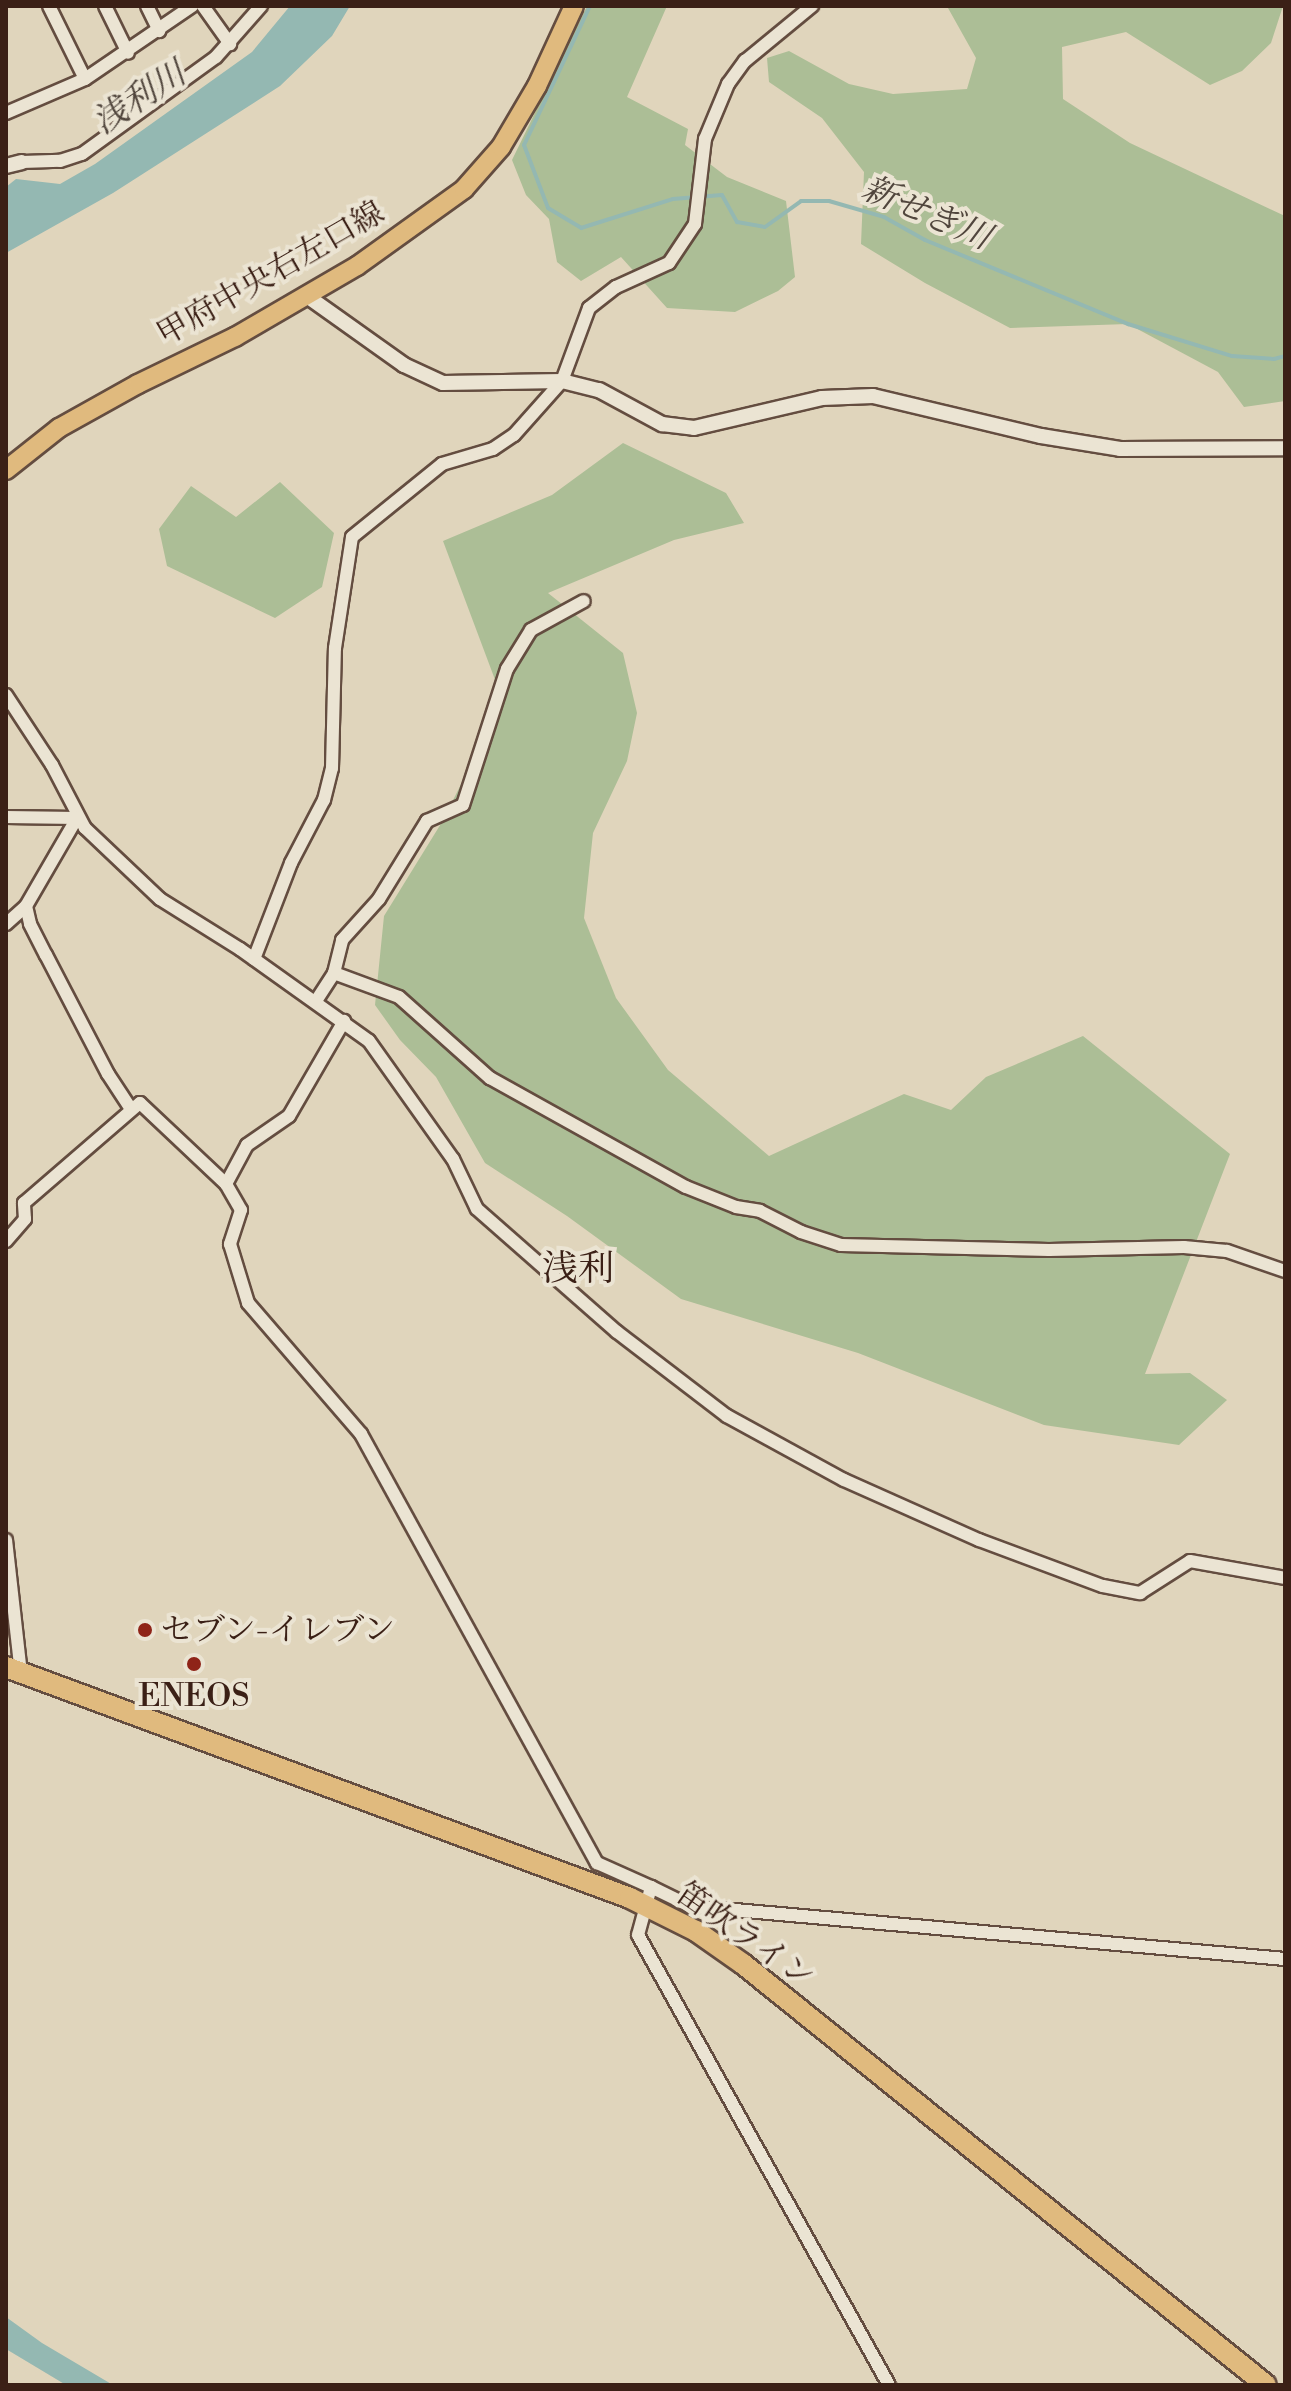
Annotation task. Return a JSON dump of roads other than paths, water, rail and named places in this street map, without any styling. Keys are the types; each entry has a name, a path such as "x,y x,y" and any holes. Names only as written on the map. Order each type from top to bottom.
{"highway":[{"name":"笛吹ライン","path":"14,1670 649,1896 743,1964 1266,2385"}],"main road":[{"name":"甲府中央右左口線","path":"6,470 59,428 307,296 357,266 473,179 501,147 530,98 574,6"}],"street":[{"path":"49,6 85,79"},
{"path":"105,6 128,53"},
{"path":"147,6 159,31"},
{"path":"6,113 85,79 128,53 192,6"},
{"path":"203,6 230,44"},
{"path":"6,166 22,162 60,161 82,154 230,44 261,6"},
{"path":"254,959 291,863 324,800 332,768 332,675 352,537 442,464 493,449 514,435 562,381 589,308 616,287 669,263 695,224 705,139 728,84 745,61 812,6"},
{"path":"307,296 404,365 443,383 562,381 599,390 662,424 694,428 822,398 873,396 1041,436 1120,449 1285,448"},
{"path":"316,1001 334,973 342,940 379,899 427,821 463,805 507,669 531,630 584,601"},
{"path":"6,695 52,765 77,818 160,899 316,1001 369,1041 453,1159 477,1209 617,1332 727,1416 844,1480 991,1545 1103,1586 1140,1593 1190,1561 1285,1578"},
{"path":"6,817 77,818"},
{"path":"6,924 26,906 77,818"},
{"path":"26,906 30,924 46,955 108,1074 131,1109"},
{"path":"334,973 399,997 490,1078 686,1187 736,1207 760,1211 801,1232 841,1245 1049,1250 1184,1247 1227,1251 1285,1271"},
{"path":"226,1184 247,1145 289,1116 344,1021"},
{"path":"6,1241 25,1219 24,1203 140,1103 226,1184 241,1210 230,1244 248,1303 361,1434 597,1863 649,1896 690,1906 1285,1959"},
{"path":"6,1540 14,1670"},
{"path":"649,1896 638,1935 889,2385"}],"water":[{"path":"290,6 350,6 332,36 280,86 113,193 6,253 6,187 16,179 60,184 95,164 252,52"},
{"path":"6,2317 42,2343 113,2385 66,2385 6,2349"}],"waterway":[{"name":"新せぎ川","path":"590,6 524,145 548,208 581,228 673,199 722,195 737,222 765,227 801,201 829,201 884,217 925,240 1128,324 1232,356 1274,359 1285,356"}],"place":[{"name":"セブン-イレブン","path":"145,1630"},
{"name":"ENEOS","path":"194,1664"}],"district":[{"name":"浅利","path":"578,1270"}],"water label":[{"name":"浅利川","path":"140,99"}]}
